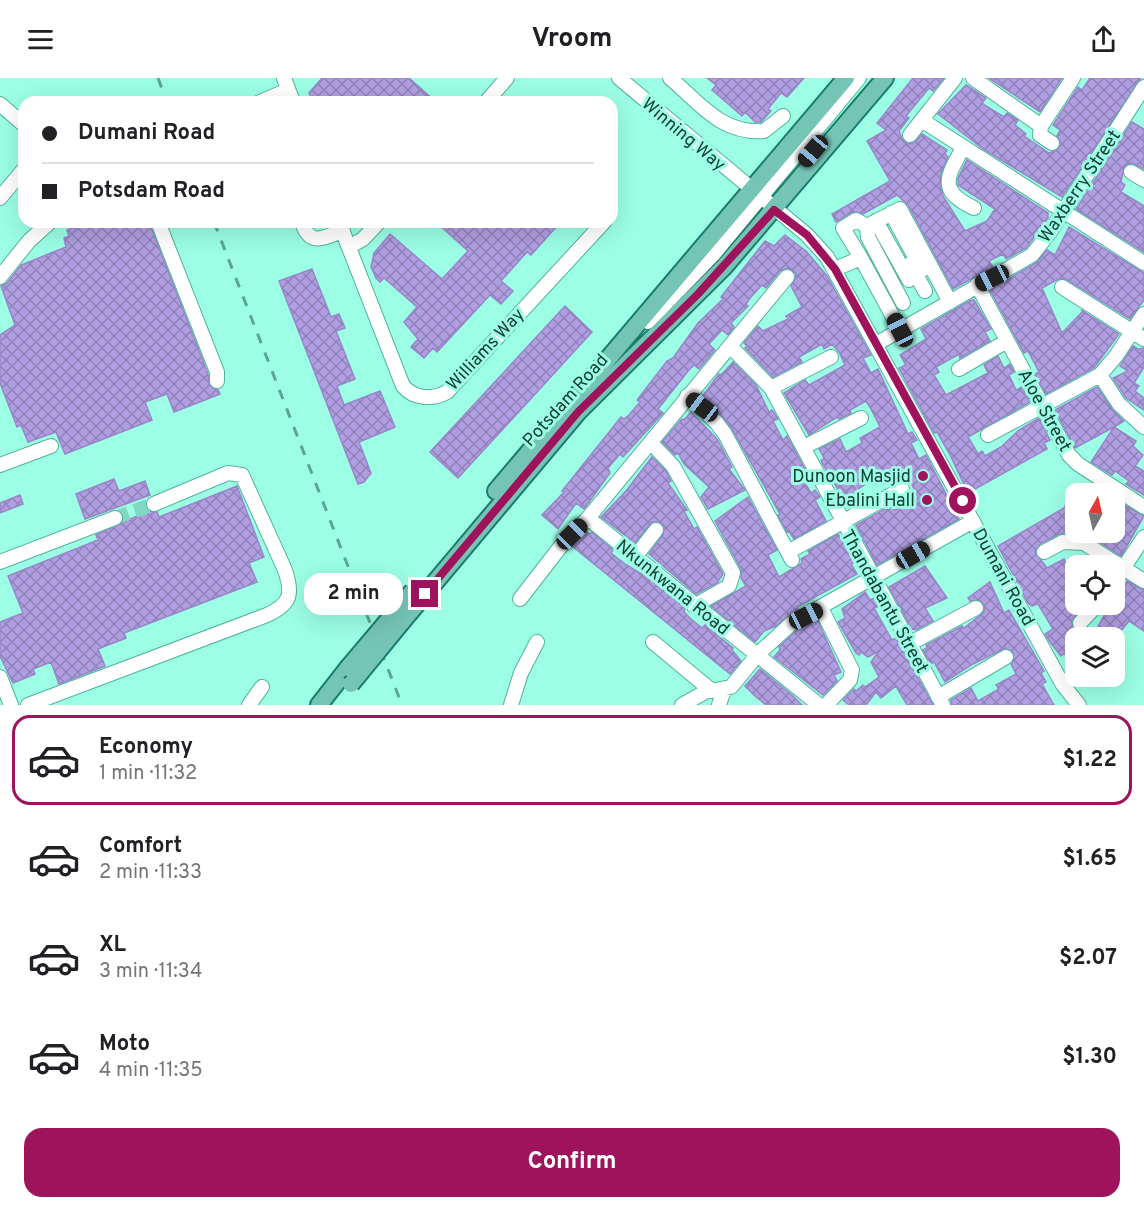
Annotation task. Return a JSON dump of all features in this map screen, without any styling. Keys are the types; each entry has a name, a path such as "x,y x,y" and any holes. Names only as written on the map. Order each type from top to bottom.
{"main road":[{"name":"Potsdam Road","path":"319,705 349,676 578,412 701,292 846,78"},
{"name":"Potsdam Road","path":"413,600 620,342 885,78"},
{"name":"Potsdam Road","path":"333,705 349,676"}],"street":[{"path":"494,96 507,78"},
{"name":"Winning Way","path":"619,78 634,83 763,200"},
{"path":"670,78 724,125 737,130 764,131 783,116"},
{"path":"763,200 859,78"},
{"path":"763,200 874,78"},
{"path":"910,135 956,78"},
{"path":"973,78 1041,126"},
{"path":"1052,143 1040,135 1041,126 1073,78"},
{"name":"Waxberry Street","path":"876,344 1032,255 1140,104 1144,87"},
{"path":"274,96 288,90"},
{"path":"0,104 18,120"},
{"path":"923,121 1144,263"},
{"path":"963,148 948,174 948,183 955,197 974,208"},
{"path":"1131,172 1144,180"},
{"path":"0,198 18,176"},
{"name":"Dumani Road","path":"763,200 807,235 835,269 1063,685 1079,705"},
{"path":"900,330 843,228 856,220 878,221 900,209 921,293"},
{"path":"878,221 921,293 950,302"},
{"path":"0,277 29,241 43,228"},
{"path":"160,228 217,372 217,381"},
{"path":"304,228 305,233 312,238 321,238 338,228"},
{"name":"Williams Way","path":"342,228 403,386 413,394 429,397 447,392 598,228"},
{"path":"349,247 363,239 373,228"},
{"path":"835,269 861,258"},
{"path":"520,599 561,546 588,518 787,277"},
{"name":"Aloe Street","path":"977,285 1073,460 1144,507"},
{"path":"1062,287 1138,336"},
{"path":"890,310 921,293"},
{"path":"988,435 1100,375 1138,336 1144,314"},
{"path":"959,369 1007,341"},
{"name":"Thandabantu Street","path":"731,347 771,388 940,701"},
{"path":"771,388 831,357"},
{"path":"1100,375 1119,404 1144,427"},
{"path":"687,396 716,422 725,435 790,556 902,489"},
{"path":"804,447 861,418"},
{"path":"651,443 674,466 733,573 729,586 694,606"},
{"path":"0,465 51,446"},
{"path":"28,705 267,615 281,609 288,598 291,586 242,475 228,473 154,504"},
{"path":"0,562 115,518"},
{"name":"Nkunkwana Road","path":"588,518 819,705"},
{"path":"719,705 723,689 792,623 973,521"},
{"path":"635,557 656,530"},
{"path":"1144,537 1125,567 1144,581"},
{"path":"1044,552 1063,542 1076,541 1106,555"},
{"path":"821,608 852,670 846,684 826,705"},
{"path":"909,644 976,608"},
{"path":"1080,622 1087,615"},
{"path":"511,705 521,673 537,642"},
{"path":"654,642 723,689"},
{"path":"940,701 1006,657"},
{"path":"325,705 349,676"},
{"path":"0,677 6,698"},
{"path":"249,705 262,687"},
{"path":"682,705 698,694 723,689"}],"building":[{"path":"322,78 409,78 429,96 310,96 309,93"},
{"path":"707,78 804,78 787,97 781,93 768,109 771,111 761,122 755,122 745,112 742,116 712,90 716,85"},
{"path":"913,78 944,78 933,91 929,88 906,116 909,118 899,131 902,139 908,144 914,143 922,134 947,150 945,154 948,157 941,173 940,185 943,196 965,231 987,221 995,209 958,185 958,178 967,160 1048,213 1048,218 1026,248 1006,259 1003,254 989,261 993,267 953,289 908,205 897,195 863,214 852,212 836,222 832,214 890,181 867,141 886,130 877,123"},
{"path":"989,78 1062,78 1040,112"},
{"path":"1090,78 1141,78 1062,197 983,149 938,114 966,85 986,98 982,103 986,106 1004,117 1007,113 1018,120 1015,125 1026,134 1024,136 1049,153 1055,151 1061,144 1057,136 1060,130 1053,125 1078,87 1082,90"},
{"path":"1132,122 1144,129 1144,169 1132,163 1124,167 1121,182 1125,185 1121,192 1144,206 1144,252 1076,209"},
{"path":"1069,227 1144,273 1144,300 1130,319 1066,279 1058,279 1042,288 1062,333 1083,311 1119,334 1094,368 1046,394 1035,374 1039,372 1028,351 1024,353 990,290 1036,263 1047,250 1055,255"},
{"path":"73,228 151,228 208,374 209,385 218,390 220,394 174,412 167,394 145,402 152,420 65,454 56,432 28,442 21,425 17,427 0,383 0,335 15,325 1,286 7,283 21,265 66,247 64,238 69,236 67,230"},
{"path":"443,228 555,228 531,255 527,252 501,281 513,291 501,304 490,295 437,352 433,348 424,358 411,347 418,339 404,322 417,307 384,278 380,282 376,278 371,267 374,253 390,234 442,279 468,251"},
{"path":"785,235 806,251 827,276 871,355 863,358 871,373 878,369 908,434 912,432 917,440 911,443 919,459 926,455 959,519 877,565 856,525 892,505 895,510 918,498 910,480 899,481 892,469 859,488 864,499 849,508 821,461 824,458 819,449 840,439 846,452 862,443 860,438 880,427 871,409 866,401 850,410 851,413 839,419 837,417 809,435 784,393 805,380 809,385 845,365 839,352 832,344 824,349 822,344 799,357 802,362 773,377 745,348 747,346 744,343 758,326 763,331 788,319 786,316 802,307 791,286 796,274 788,268 780,271 766,288 762,285 751,297 746,304 748,306 731,323 734,327 728,335 722,330 709,344 715,350 699,369 694,365 689,370 658,409 663,413 623,457 620,454 608,468 610,473 584,509 576,503 558,529 542,515 564,492 562,491 621,417 624,419 640,402 637,400 667,361 673,358 698,323 723,299 721,297 765,241 774,246"},
{"path":"312,269 331,317 339,314 345,328 336,331 355,379 337,386 344,405 380,391 395,427 359,442 371,473 364,482 358,484 279,281"},
{"path":"974,300 991,329 985,332 990,341 960,358 959,354 936,367 939,372 934,375 946,395 988,373 984,365 998,356 1004,368 1010,364 1014,372 1009,375 1016,390 1022,387 1030,402 968,437 978,454 982,451 985,456 1001,447 1019,430 1039,418 1050,440 1044,443 1047,449 968,493 950,455 937,432 934,433 899,368 906,365 900,355 926,339 921,329"},
{"path":"565,306 592,332 458,478 430,452"},
{"path":"1133,346 1138,349 1144,348 1144,367 1134,383 1139,386 1135,391 1144,398 1144,410 1126,398 1113,378 1128,371 1120,366"},
{"path":"733,362 756,385 769,412 772,410 778,419 773,421 783,440 787,436 808,475 802,478 811,493 815,490 820,497 815,500 826,521 794,539 789,531 787,532 778,515 780,514 732,429 702,397 719,374 721,375"},
{"path":"1097,387 1112,409 1124,421 1075,448 1055,410"},
{"path":"691,412 717,439 732,467 729,469 745,490 708,509 701,497 709,487 684,464 678,453 675,455 662,442"},
{"path":"1114,427 1136,441 1133,446 1143,455 1135,466 1144,471 1144,495 1126,484 1129,481 1115,471 1112,475 1091,462"},
{"path":"652,457 666,471 671,481 668,483 687,510 684,511 694,529 697,527 723,574 717,583 696,594 649,554 663,535 662,523 652,522 635,543 601,517 626,491"},
{"path":"114,479 119,491 145,481 150,495 85,519 76,494"},
{"path":"237,486 264,557 249,563 257,582 124,633 126,638 98,649 105,666 59,684 51,662 33,669 35,674 13,683 0,656 0,622 23,613 8,576 98,540 96,535 148,511 157,512 159,517"},
{"path":"20,495 23,504 0,513 0,503"},
{"path":"748,497 777,550 768,555 779,577 802,563 801,559 810,554 808,551 838,534 855,562 851,564 857,574 797,607 798,609 776,626 764,631 755,642 711,606 746,586 741,578 741,569 715,521"},
{"path":"1125,505 1144,516 1119,555 1101,543 1125,543"},
{"path":"1065,506 1065,533 1040,544 1035,552 1047,568 1064,559 1065,561 1065,615 1076,615 1071,621 1074,627 1065,627 1065,653 1061,656 1045,634 1053,629 1038,604 1032,606 1028,603 998,546"},
{"path":"587,532 590,534 592,532 613,550 611,553 645,576 685,608 684,612 702,628 705,625 733,648 732,650 741,661 730,674 573,547"},
{"path":"925,566 947,598 925,608 933,621 916,630 912,629 889,587"},
{"path":"1127,581 1144,590 1144,631 1129,621 1124,627 1098,627 1104,615 1125,615"},
{"path":"990,582 1004,613 1009,610 1044,671 1041,673 1046,682 1042,684 1054,705 952,705 951,700 971,688 978,701 999,689 996,685 1016,674 1011,664 1014,653 1005,648 971,665 945,682 934,662 931,664 923,650 927,648 926,645 962,626 964,628 983,613 985,608 981,601 970,601 968,598"},
{"path":"865,592 870,600 874,598 879,606 874,608 892,640 896,638 933,705 907,705 896,686 881,698 876,692 866,705 849,705 843,700 854,689 856,691 863,685 865,687 879,677 871,662 879,651 868,657 861,652 859,655 856,653 838,622 845,618 842,609"},
{"path":"817,619 841,672 834,675 837,681 823,695 774,657 780,650 779,647 797,630"},
{"path":"760,669 802,705 766,705 755,696 745,686"}],"tunnel":[{"path":"115,518 154,504"}],"railway":[{"path":"158,78 165,96"},
{"path":"216,228 402,705"}],"place":[{"name":"Dunoon Masjid","path":"923,476"},
{"name":"Ebalini Hall","path":"927,500"}],"route":[{"path":"425,594 578,412 606,382 685,308 774,210 807,235 835,269 963,501"}]}
